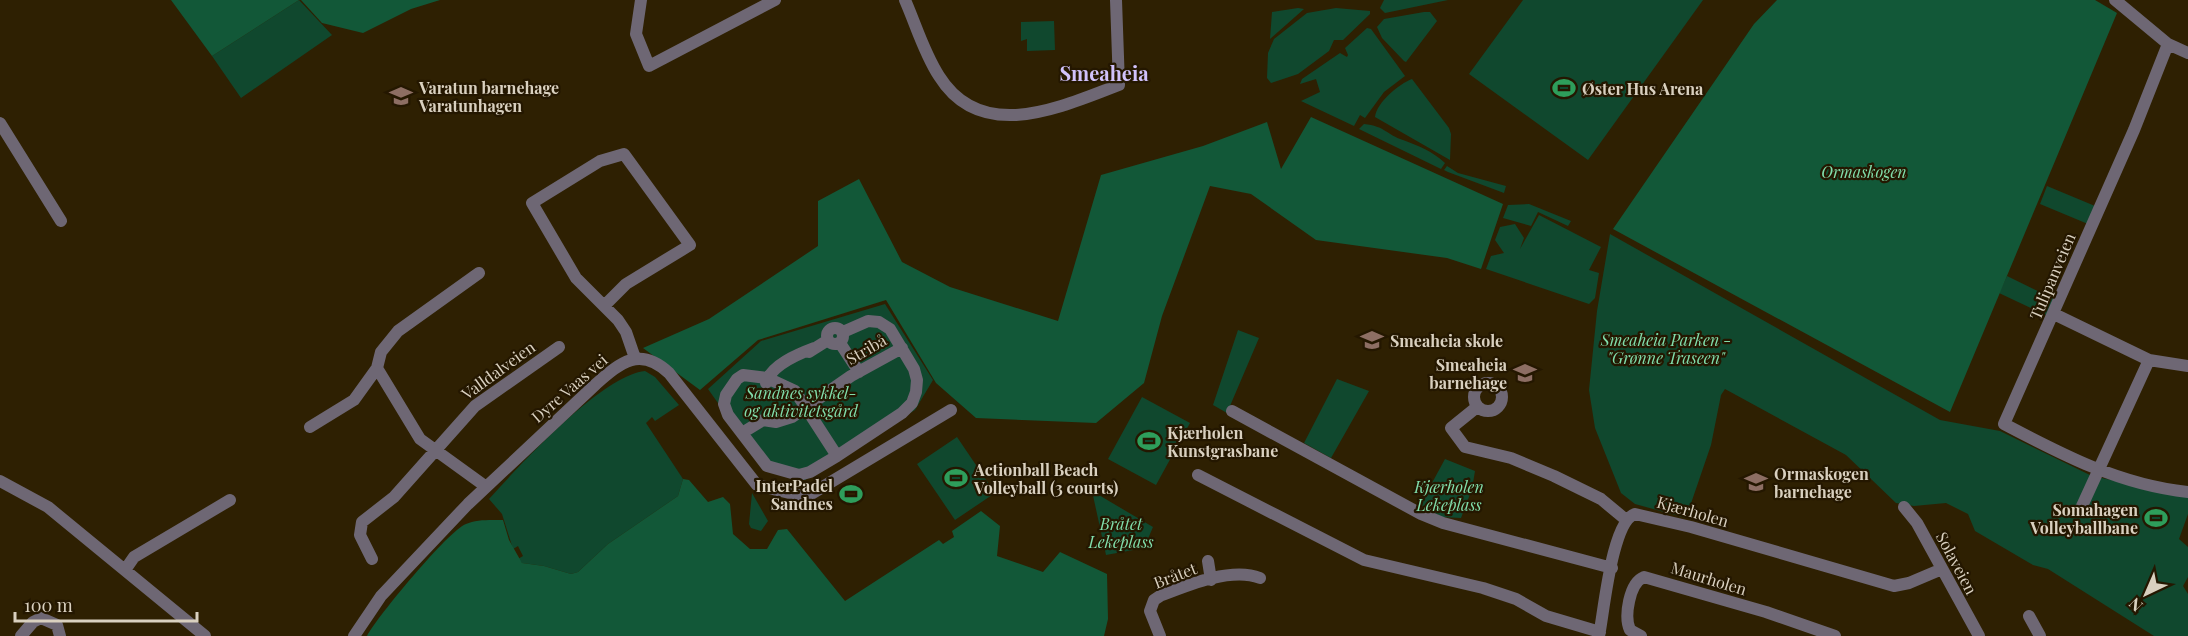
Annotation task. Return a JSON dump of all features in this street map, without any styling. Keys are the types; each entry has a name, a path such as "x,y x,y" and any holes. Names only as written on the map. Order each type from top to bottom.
{"street":[{"path":"641,0 636,34 648,66 775,0"},
{"path":"905,0 940,78 954,93 977,108 1012,115 1054,111 1119,85 1116,0"},
{"path":"2115,0 2168,44 2188,53"},
{"name":"Tulipanveien","path":"2096,470 2004,424 2134,130 2168,44"},
{"path":"0,123 61,221"},
{"path":"605,305 626,285 690,245 624,154 600,161 532,203 576,279 586,291 605,305 626,332 635,358 653,361 669,373 757,485 806,497 951,410"},
{"path":"310,427 354,400 377,368 381,351 398,331 480,273"},
{"path":"2054,314 2149,360 2188,366"},
{"path":"767,381 780,367 798,361 814,348 868,321 879,322 890,329 917,380 912,404 902,413 837,456 810,472 799,475 773,470 767,466 728,415 724,404 726,395 737,379 743,375 795,391 809,404 837,456"},
{"path":"837,338 859,372"},
{"name":"Valldalveien","path":"372,559 360,535 360,526 394,497 475,406 559,347"},
{"name":"Stribå","path":"742,434 763,420 776,422 902,348"},
{"name":"Dyre Vaas vei","path":"354,636 381,596 485,486 609,373 635,358"},
{"path":"2082,506 2096,470 2149,360"},
{"path":"377,368 412,429 435,450 485,486"},
{"path":"1198,475 1364,560 1483,588 1516,599 1546,616 1600,634 1617,536 1625,519 1601,500 1554,476 1511,458 1465,447 1451,428 1477,407"},
{"path":"1232,411 1421,514 1443,523 1471,528 1612,568"},
{"path":"2096,470 2143,484 2188,492"},
{"path":"0,481 48,507 205,636"},
{"path":"125,570 134,557 230,500"},
{"name":"Solaveien","path":"1904,507 1917,523 1979,636"},
{"name":"Kjærholen","path":"1625,519 1642,513 1894,586 1909,583 1942,569"},
{"name":"Bråtet","path":"1208,561 1211,580"},
{"name":"Bråtet","path":"1160,636 1150,617 1154,600 1211,580 1245,575 1260,578"},
{"name":"Maurholen","path":"1641,636 1630,630 1627,620 1634,586 1644,577 1766,612 1834,636"},
{"path":"2030,616 2040,636"},
{"path":"21,636 33,622 41,618 57,625 60,636"}],"green space":[{"path":"171,0 299,0 212,56"},
{"path":"299,0 332,35 241,98 212,56"},
{"path":"301,0 440,0 411,9 363,33 322,23"},
{"path":"1384,0 1448,0 1385,13 1380,8"},
{"name":"Øster Hus Arena","path":"1523,0 1703,0 1588,160 1469,74"},
{"name":"Ormaskogen","path":"1777,0 2095,0 2117,13 1950,412 1613,229 1754,24"},
{"path":"1336,8 1370,11 1370,14 1343,40 1334,40 1329,51 1298,74 1271,83 1267,78 1268,53 1274,39 1307,13"},
{"path":"1304,9 1270,39 1272,12"},
{"path":"1430,12 1437,21 1406,62 1382,38 1377,27 1384,19"},
{"path":"1054,21 1055,50 1027,51 1027,39 1021,41 1021,22"},
{"path":"1367,28 1371,29 1405,76 1384,92 1365,118 1360,115 1354,126 1301,101 1320,92 1316,79 1300,84 1302,79 1340,53 1347,57 1345,48"},
{"path":"1412,79 1449,128 1451,134 1450,160 1375,117 1380,105 1389,94"},
{"path":"1311,117 1503,204 1481,269 1447,258 1316,240 1251,194 1210,186 1162,316 1144,383 1096,423 976,418 936,383 886,300 758,340 700,390 643,348 709,319 818,246 818,201 859,179 902,262 950,287 1058,321 1101,175 1203,146 1267,122 1281,169"},
{"path":"1364,124 1377,127 1425,149 1445,163 1441,169 1359,129"},
{"path":"1447,166 1458,173 1506,186 1504,193 1444,170"},
{"path":"2047,186 2095,206 2088,224 2040,204"},
{"path":"1529,204 1571,221 1568,226 1538,212 1531,226 1503,218 1508,205"},
{"path":"1539,215 1601,247 1589,270 1599,273 1595,298 1589,304 1486,269 1491,256 1504,253 1495,240 1500,227 1515,224 1524,238 1520,249"},
{"name":"Smeaheia Parken - \"Grønne Traseen\"","path":"1610,234 1940,420 2000,431 2092,476 2188,496 2188,514 2179,539 2188,547 2188,577 2183,586 2188,594 2188,636 2154,636 2048,569 2033,565 1975,531 1968,514 1946,503 1914,506 1896,503 1846,455 1725,389 1721,395 1711,445 1686,518 1635,504 1621,493 1595,428 1589,390 1597,311"},
{"path":"2007,276 2054,299 2046,315 1999,293"},
{"name":"Sandnes sykkel- og aktivitetsgård","path":"885,304 933,380 915,410 805,480 764,468 708,389 761,341"},
{"path":"1238,330 1259,338 1227,413 1213,405"},
{"path":"645,371 655,377 679,405 655,421 652,417 646,423 683,479 678,496 608,544 578,572 571,574 544,566 522,563 518,559 523,556 518,546 513,549 502,514 489,499 540,445 585,405 627,376"},
{"path":"1337,379 1369,391 1331,458 1304,443"},
{"name":"Kjærholen Kunstgrasbane","path":"1142,397 1190,423 1156,485 1108,459"},
{"name":"Actionball Beach Volleyball (3 courts)","path":"957,437 995,493 955,520 917,464"},
{"name":"Kjærholen Lekeplass","path":"1445,459 1475,471 1472,489 1461,518 1442,517 1420,505"},
{"path":"683,479 689,480 708,502 723,497 730,504 733,534 750,549 767,549 778,530 787,529 845,601 939,540 943,544 954,537 952,531 981,511 1000,526 997,556 1043,572 1060,552 1107,574 1108,619 1104,636 367,636 414,575 445,541 470,522 503,520 509,540 522,563 544,566 571,574 578,572 608,544 678,496"},
{"name":"Bråtet Lekeplass","path":"1092,491 1153,527 1144,548 1106,555"},
{"path":"752,493 768,521 761,531 751,528 749,524"}],"place":[{"name":"Øster Hus Arena","path":"1564,88"},
{"name":"Varatun barnehage Varatunhagen","path":"401,96"},
{"name":"Smeaheia skole","path":"1372,340"},
{"name":"Smeaheia barnehage","path":"1525,373"},
{"name":"Kjærholen Kunstgrasbane","path":"1149,441"},
{"name":"Actionball Beach Volleyball (3 courts)","path":"956,478"},
{"name":"Ormaskogen barnehage","path":"1756,482"},
{"name":"InterPadel Sandnes","path":"851,494"},
{"name":"Somahagen Volleyballbane","path":"2156,518"}],"district":[{"name":"Smeaheia","path":"1104,72"}]}
